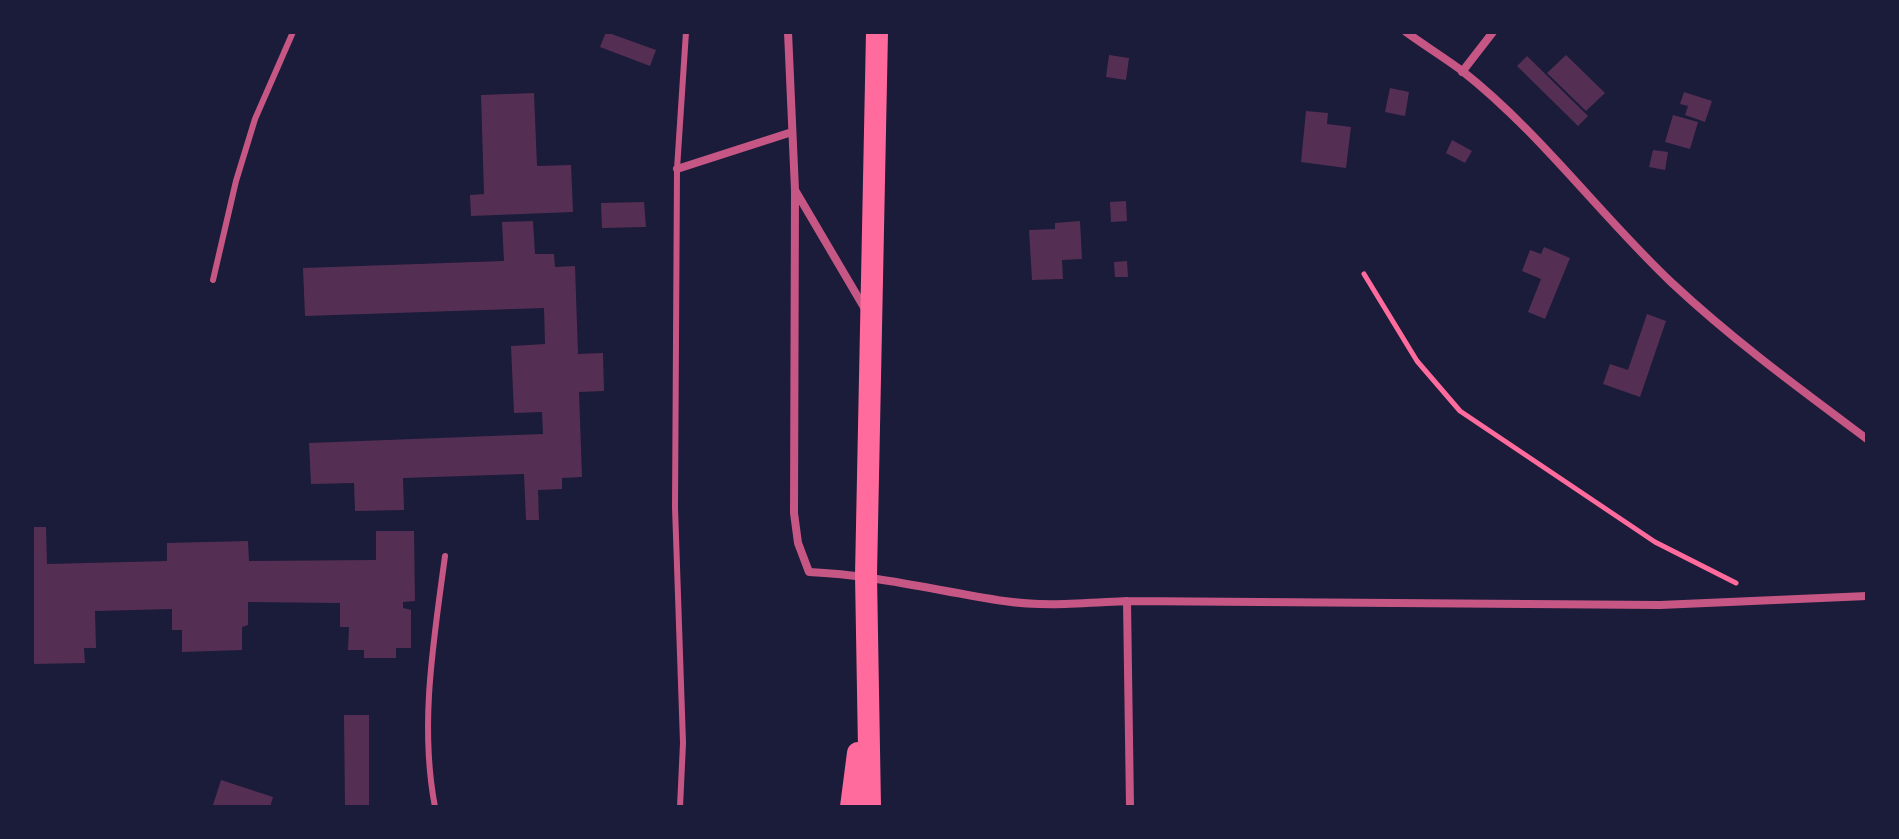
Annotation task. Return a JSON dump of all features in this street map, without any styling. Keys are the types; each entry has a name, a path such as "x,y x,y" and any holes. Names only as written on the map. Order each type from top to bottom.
{"highway":[{"path":"870,807 866,575 877,32"},
{"path":"851,807 868,669"}],"street":[{"path":"788,32 795,190 794,513 798,543 809,572 866,575 1007,602 1660,605 1867,596"},
{"path":"1406,32 1462,72 1529,134 1607,219 1674,284 1771,367 1867,439"},
{"path":"1462,72 1493,32"},
{"path":"677,169 792,132"},
{"path":"795,190 872,320"},
{"path":"1127,601 1130,807"}],"lane":[{"path":"213,280 236,181 255,119 293,32"},
{"path":"680,807 683,743 675,507 677,169 686,32"},
{"path":"435,807 427,765 428,719 433,640 445,556"}],"path":[{"path":"1364,274 1417,361 1460,411 1655,542 1768,600"}],"building":[{"path":"606,32 656,50 650,66 600,47"},
{"path":"1109,55 1129,58 1126,80 1106,77"},
{"path":"1566,55 1605,93 1586,111 1547,73"},
{"path":"1527,56 1588,116 1578,126 1517,66"},
{"path":"1390,88 1409,92 1405,116 1385,112"},
{"path":"1684,92 1712,101 1705,122 1685,115 1688,106 1680,104"},
{"path":"534,93 537,166 571,165 573,212 471,216 470,195 484,194 481,95"},
{"path":"1306,111 1328,113 1327,124 1351,127 1346,168 1301,162"},
{"path":"1673,115 1698,122 1690,149 1665,142"},
{"path":"1452,140 1472,151 1465,163 1446,153"},
{"path":"1653,150 1668,152 1665,170 1649,167"},
{"path":"1126,201 1127,221 1111,222 1110,202"},
{"path":"644,202 646,227 602,228 601,203"},
{"path":"533,221 535,254 554,254 555,267 575,266 578,354 603,353 604,391 579,392 582,477 562,478 562,489 538,490 539,520 526,520 524,474 403,478 404,510 355,511 354,483 311,484 309,443 543,434 542,412 514,413 511,346 545,344 544,308 305,316 303,268 504,261 502,222"},
{"path":"1080,221 1082,259 1062,260 1063,279 1032,280 1029,230 1055,229 1055,223"},
{"path":"1544,247 1570,258 1545,319 1528,312 1541,279 1522,271 1530,250 1541,254"},
{"path":"1127,261 1128,277 1115,277 1114,262"},
{"path":"1647,314 1666,321 1640,397 1603,384 1610,364 1628,370"},
{"path":"32,527 46,527 47,564 167,561 167,543 248,541 249,561 376,560 376,531 414,531 415,601 403,602 403,608 411,610 411,648 396,648 396,658 364,658 364,650 348,650 349,627 340,627 340,603 248,602 248,625 242,627 242,650 182,652 182,630 172,630 172,609 95,611 96,648 84,648 85,663 32,664"},
{"path":"344,715 369,715 369,807 345,807"},
{"path":"221,780 273,797 270,807 213,805"}]}
